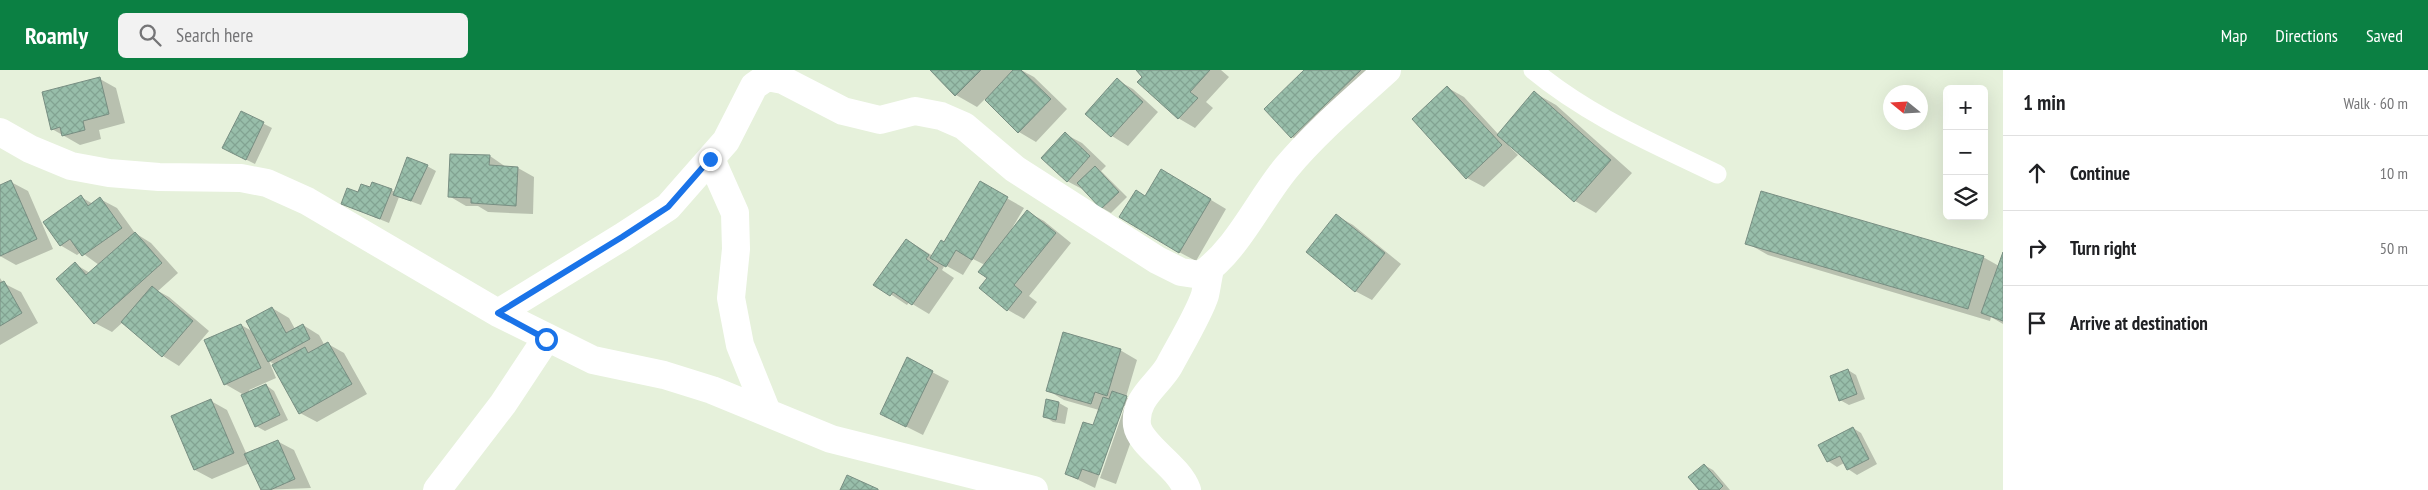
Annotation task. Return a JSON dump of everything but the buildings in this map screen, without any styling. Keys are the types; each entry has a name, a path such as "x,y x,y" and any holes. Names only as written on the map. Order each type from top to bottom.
{"street":[{"path":"498,313 668,207 726,141 754,86 771,75 843,111 880,120 915,111 941,116 964,126 1015,169 1158,260 1181,272 1201,275 1220,259 1287,167 1344,109 1387,70"},
{"path":"0,132 30,149 71,166 99,172 159,177 241,178 267,183 307,201 498,313 546,339 593,360 664,375 712,390 831,439 1034,490"},
{"path":"710,159 735,213 736,249 731,298 740,345 767,412"},
{"path":"1187,490 1184,482 1167,461 1143,439 1137,424 1145,394 1168,368 1205,296 1210,269"},
{"path":"437,490 503,404 546,339"}],"lane":[{"path":"1533,70 1564,96 1607,121 1717,174"}],"route":[{"path":"546,339 498,313 668,207 710,159"}]}
